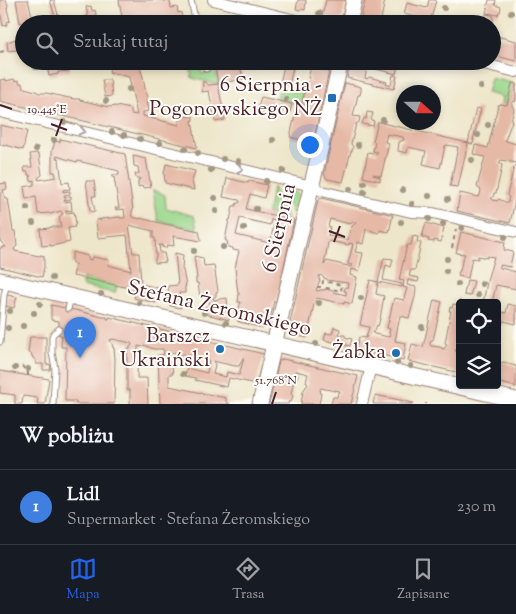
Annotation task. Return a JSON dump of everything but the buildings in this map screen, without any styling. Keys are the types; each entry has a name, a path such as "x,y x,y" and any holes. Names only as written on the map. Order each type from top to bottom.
{"street":[{"path":"213,0 275,15"},
{"path":"351,15 354,0"},
{"path":"501,68 516,72"},
{"name":"6 Sierpnia","path":"260,404 339,70"},
{"path":"0,112 312,186 322,191 411,212 433,213 516,232"},
{"name":"Stefana Żeromskiego","path":"3,281 69,303 274,344 516,400"},
{"path":"362,404 371,366"}],"lane":[{"path":"191,0 194,15"},
{"path":"0,342 4,295 3,281"},
{"path":"53,404 55,368 52,353 52,337 59,329"}],"path":[{"path":"0,52 6,51"},
{"path":"452,248 456,229"},
{"path":"317,288 322,287 341,291 342,286 323,281 322,287"},
{"path":"239,322 240,309"},
{"path":"22,366 28,372 28,376"}],"green space":[{"path":"191,70 201,70 202,74 216,70 218,84 192,78"},
{"path":"491,78 512,83 507,105 501,104 502,97 487,93"},
{"path":"280,88 303,93 301,105 277,99"},
{"path":"273,187 288,219 267,214"},
{"path":"281,188 299,195 296,215 293,214"},
{"path":"153,190 165,195 166,208 194,216 197,229 158,221"},
{"path":"83,278 117,285 115,293 82,286"}],"place":[{"name":"6 Sierpnia - Pogonowskiego NŻ","path":"332,98"},
{"name":"Barszcz Ukraiński","path":"220,349"},
{"name":"Żabka","path":"396,353"},
{"name":"Lidl","path":"80,358"}]}
